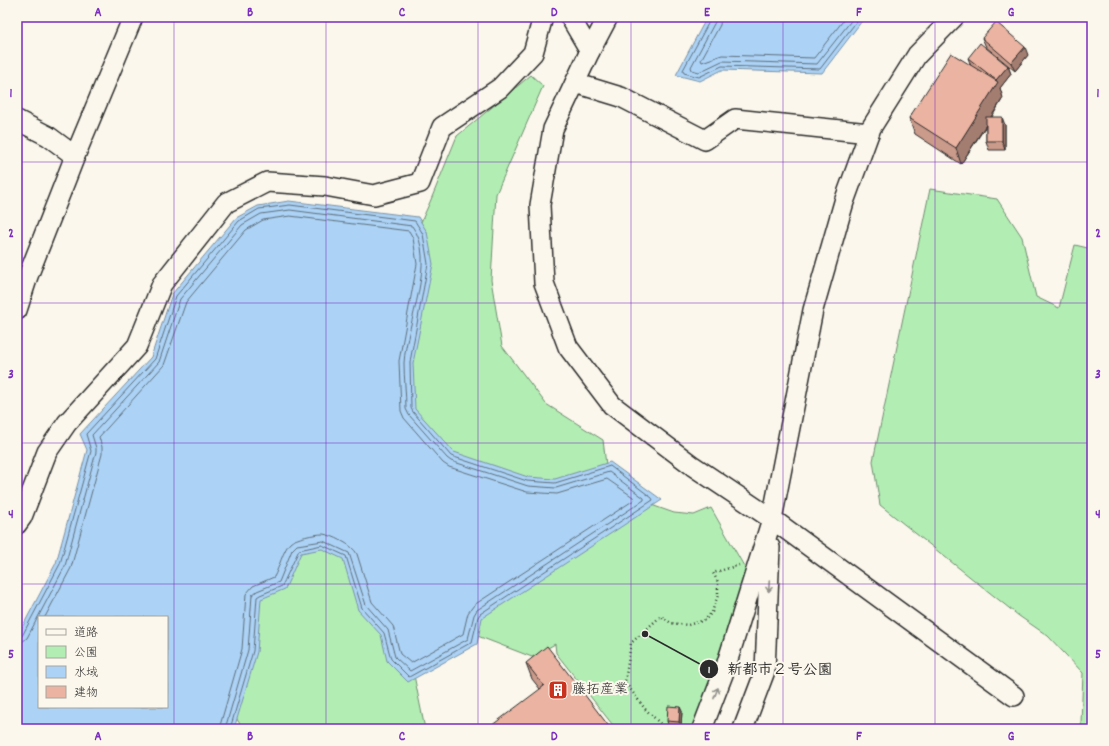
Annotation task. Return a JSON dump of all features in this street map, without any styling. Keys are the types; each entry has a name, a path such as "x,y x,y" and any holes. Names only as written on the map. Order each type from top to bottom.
{"street":[{"path":"17,310 28,276 75,156 133,17"},
{"path":"17,524 22,517 47,452 67,423 137,346 162,284 226,203 267,182 325,186 374,195 420,184 442,127 500,88 532,53 543,17"},
{"path":"570,17 590,51"},
{"path":"608,17 553,129 540,205 544,283 568,347 612,405 693,466 772,519 1014,696"},
{"path":"702,729 725,669 772,519 813,310 844,202 871,128 917,55 954,17"},
{"path":"575,83 621,97 705,140 735,119 869,133"},
{"path":"17,120 48,136 75,156"},
{"path":"743,729 765,671 772,519"}],"path":[{"path":"666,729 645,709 625,682 631,643 661,616 671,623 688,625 705,620 712,612 718,595 718,582 713,573 760,558"}],"green space":[{"path":"531,75 543,86 496,194 491,280 502,346 546,404 603,440 609,490 674,513 694,515 711,508 753,582 702,729 616,729 556,653 555,644 532,657 444,623 408,646 425,729 243,729 222,695 157,729 381,415 395,280 430,202 457,136"},
{"path":"930,189 997,199 1022,237 1036,297 1059,308 1075,245 1092,249 1092,729 1083,729 1081,723 1083,673 1048,636 1019,616 880,505 873,461"}],"water":[{"path":"707,17 865,17 822,73 722,70 700,81 676,75"},
{"path":"289,201 418,217 427,232 433,264 413,363 415,409 454,452 528,477 555,479 610,462 662,500 482,618 477,644 408,682 387,661 381,635 358,610 343,559 322,549 301,553 285,589 261,599 257,652 234,729 18,729 17,637 56,563 87,450 80,434 151,357 172,294 236,218 258,206"}],"building":[{"path":"996,22 1025,47 1011,63 982,38"},
{"path":"980,43 1008,66 996,80 968,58"},
{"path":"951,53 998,82 956,148 909,118"},
{"path":"986,117 1002,117 1002,141 986,141"},
{"path":"547,646 611,729 487,729 544,686 526,663"},
{"path":"668,706 680,707 679,722 667,721"}],"place":[{"name":"新都市２号公園","path":"645,634"},
{"name":"藤拓産業","path":"558,690"}]}
